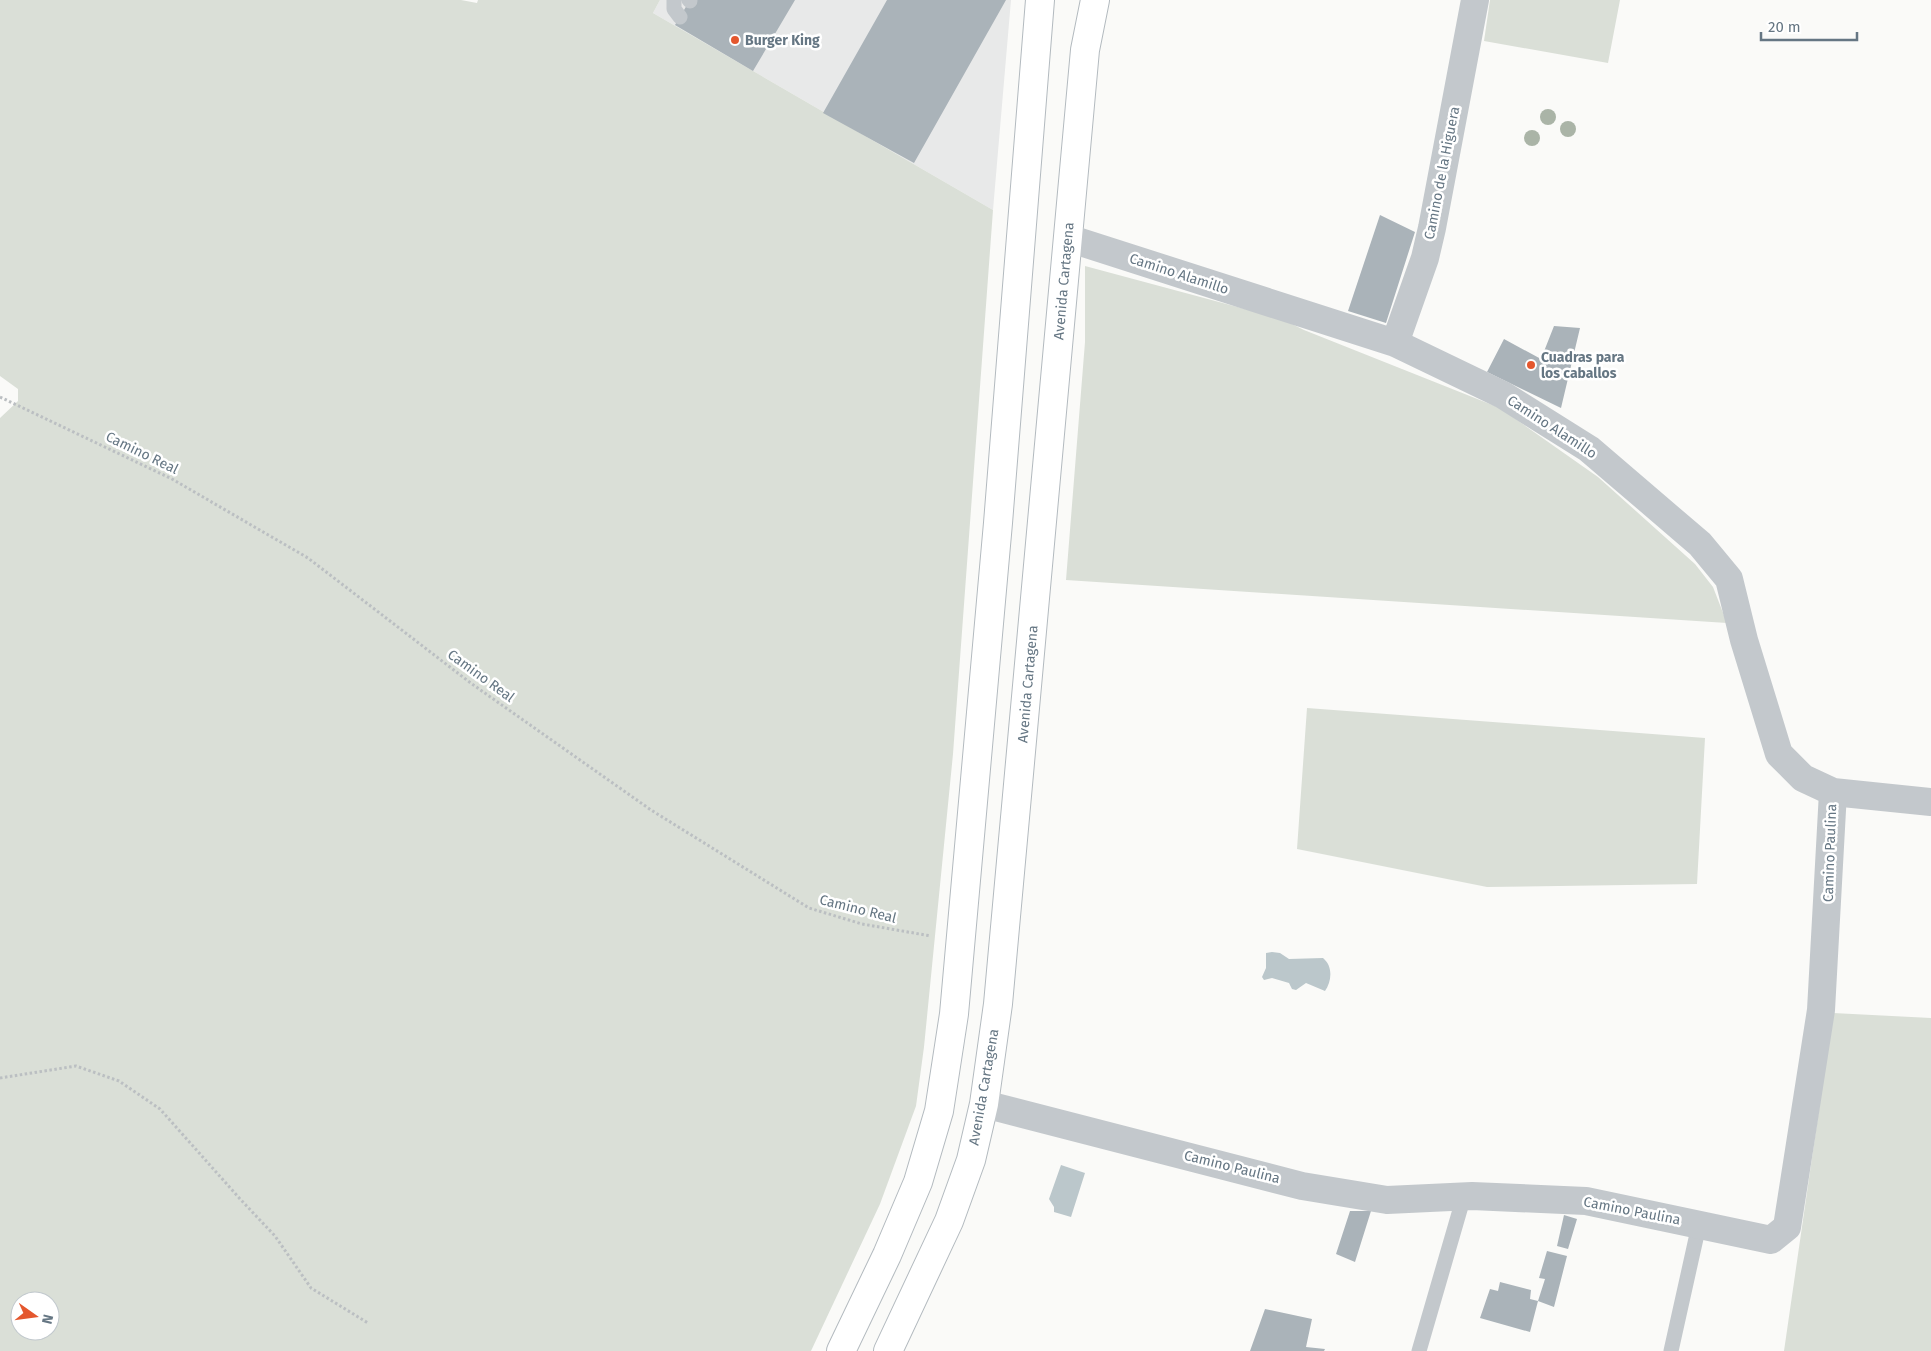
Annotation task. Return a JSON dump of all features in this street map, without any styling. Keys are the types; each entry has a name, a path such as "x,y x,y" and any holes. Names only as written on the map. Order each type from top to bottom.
{"main road":[{"path":"841,1351 887,1255 918,1182 939,1111 954,1014 999,514 1040,0"},
{"name":"Avenida Cartagena","path":"888,1351 949,1221 971,1160 984,1104 998,1004 1085,50 1095,0"}],"street":[{"name":"Camino de la Higuera","path":"1395,343 1424,258 1432,228 1475,0"},
{"name":"Camino Alamillo","path":"1068,238 1395,343 1503,395 1589,449 1700,544 1729,579 1744,640 1779,754 1803,778 1832,792 1931,802"},
{"name":"Camino Paulina","path":"984,1104 1302,1186 1387,1200 1464,1196 1586,1201 1771,1240 1787,1227 1821,1010 1829,888 1832,792"}],"lane":[{"path":"674,0 674,9 680,17"},
{"path":"1419,1351 1464,1196"},
{"path":"1671,1351 1699,1225"}],"path":[{"name":"Camino Real","path":"0,397 172,479 308,558 472,684 643,804 809,908 862,924 960,942"},
{"path":"0,1078 76,1066 119,1081 160,1109 275,1236 311,1288 368,1323"}],"shaded area":[{"path":"0,0 461,0 477,3 478,0 660,0 653,13 993,210 953,754 924,1047 916,1106 880,1204 811,1351 0,1351 0,418 18,401 18,389 0,376"},
{"path":"660,0 1011,0 993,210 653,13"},
{"path":"1490,0 1620,0 1608,63 1484,41"},
{"path":"1085,266 1282,319 1304,330 1500,408 1598,477 1695,564 1713,587 1727,623 1066,580 1085,342"},
{"path":"1307,708 1705,738 1697,884 1487,887 1297,849"},
{"path":"1266,953 1280,953 1289,959 1323,958 1330,969 1329,983 1325,991 1306,983 1296,990 1292,989 1289,983 1272,978 1264,980 1262,977 1266,968"},
{"path":"1833,1013 1931,1018 1931,1351 1784,1351"},
{"path":"1061,1165 1085,1173 1071,1217 1054,1212 1054,1207 1049,1199"}],"building":[{"name":"Burger King","path":"690,0 795,0 753,71 675,25"},
{"path":"887,0 1006,0 914,163 823,113"},
{"path":"1380,215 1415,232 1386,323 1348,311"},
{"name":"Cuadras para los caballos","path":"1554,326 1580,328 1561,408 1487,372 1504,339 1541,359"},
{"path":"1350,1211 1371,1211 1355,1262 1336,1254"},
{"path":"1564,1215 1577,1219 1568,1249 1557,1246"},
{"path":"1547,1251 1567,1256 1554,1307 1538,1301 1545,1279 1539,1278"},
{"path":"1500,1282 1531,1290 1530,1299 1538,1301 1530,1332 1480,1318 1490,1289 1498,1291"},
{"path":"1265,1309 1312,1319 1306,1347 1325,1349 1324,1351 1250,1351"}],"place":[{"name":"Burger King","path":"735,40"},
{"name":"Cuadras para los caballos","path":"1531,365"}]}
